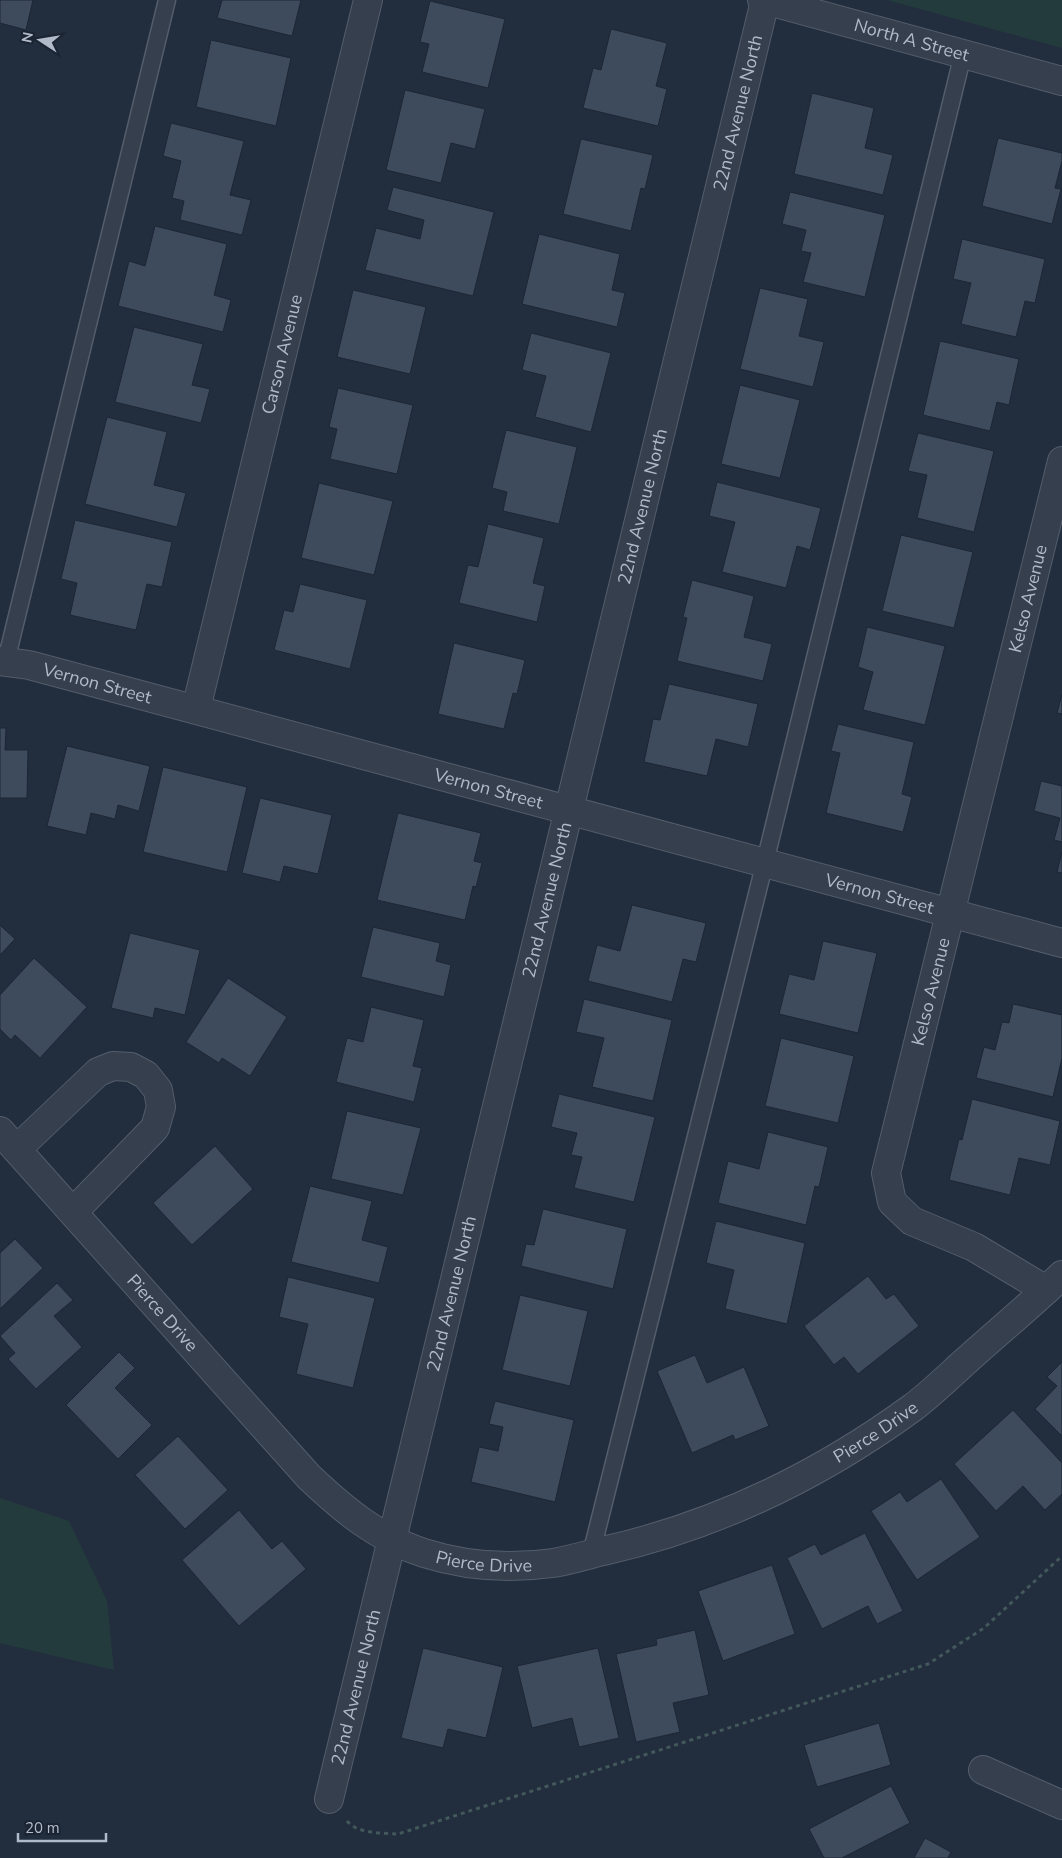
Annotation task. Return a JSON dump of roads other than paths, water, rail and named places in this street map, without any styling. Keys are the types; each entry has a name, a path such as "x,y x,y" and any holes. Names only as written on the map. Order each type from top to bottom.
{"street":[{"name":"Carson Avenue","path":"196,709 368,0"},
{"name":"North A Street","path":"764,0 1062,81"},
{"name":"22nd Avenue North","path":"328,1799 764,0"},
{"name":"Kelso Avenue","path":"1054,1283 912,1221 892,1202 886,1173 1062,461"},
{"name":"Vernon Street","path":"3,661 29,665 196,709 1062,942"},
{"path":"8,1140 98,1072 113,1066 130,1067 146,1074 158,1090 161,1107 155,1128 73,1212"},
{"name":"Pierce Drive","path":"8,1140 309,1477 340,1506 357,1520 392,1539 424,1553 465,1563 507,1566 553,1562 636,1544 690,1527 768,1494 843,1454 914,1407 1054,1283"},
{"path":"983,1770 1062,1805"}],"lane":[{"path":"3,661 167,0"},
{"path":"592,1554 765,862 963,54"}]}
